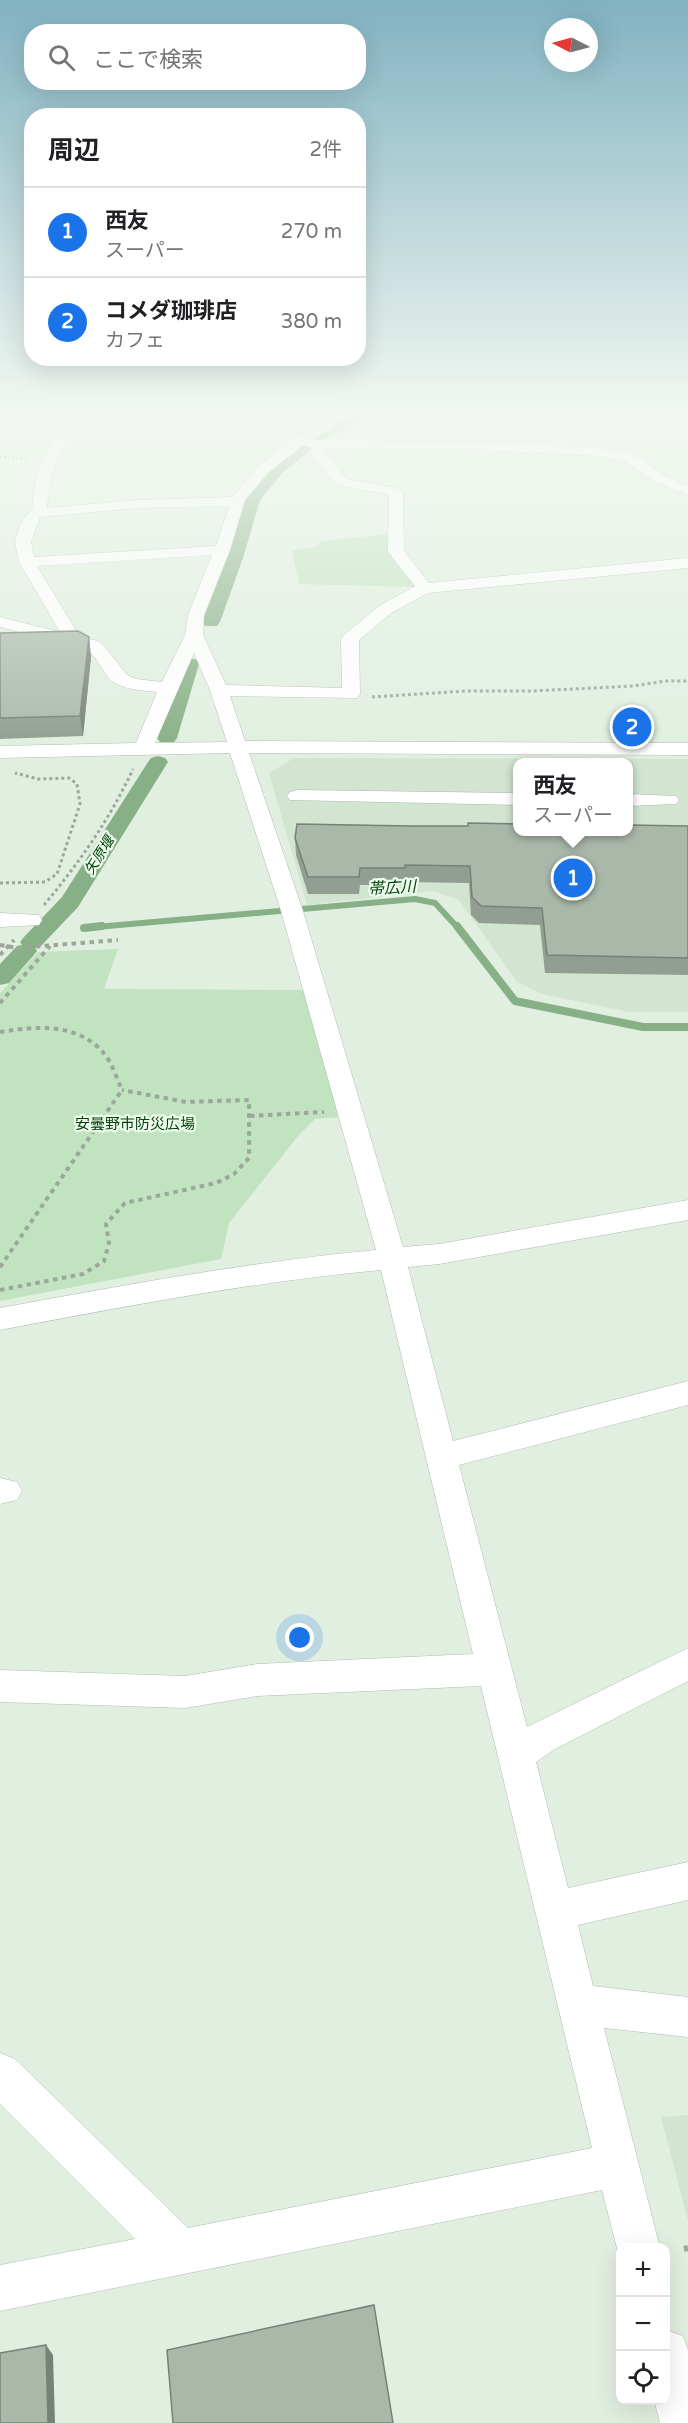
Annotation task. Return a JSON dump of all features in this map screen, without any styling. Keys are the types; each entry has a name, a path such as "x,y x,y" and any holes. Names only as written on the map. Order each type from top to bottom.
{"street":[{"path":"27,525 23,541 27,562 73,639"},
{"path":"143,749 168,688 194,635 196,615 230,525"},
{"path":"396,525 396,552 426,588"},
{"path":"27,562 222,550"},
{"path":"219,690 351,694 350,639 363,625 395,601 426,588 688,563"},
{"path":"0,622 92,645 104,653 116,675 127,682 168,688"},
{"path":"194,635 219,690 292,911 392,1258 637,2243"},
{"path":"0,752 236,747 688,749"},
{"path":"297,796 513,799"},
{"path":"633,800 669,800"},
{"path":"0,920 31,920"},
{"path":"0,1319 203,1281 292,1268 439,1254 685,1218"},
{"path":"442,1457 688,1393"},
{"path":"516,1754 542,1737 688,1664"},
{"path":"0,1686 184,1692 257,1680 495,1669"},
{"path":"554,1911 688,1881"},
{"path":"577,2005 688,2017"},
{"path":"0,2074 179,2251"},
{"path":"0,2288 617,2165"},
{"path":"670,2354 688,2352"},
{"path":"670,2369 684,2423"}],"path":[{"path":"351,694 360,697 466,691 532,691 688,681"},
{"path":"0,955 73,871 125,788 143,749"},
{"path":"0,883 45,882 57,874 80,804 77,784 69,778 38,779 9,771"},
{"path":"0,945 18,948 118,940"},
{"path":"0,1003 50,945"},
{"path":"0,1032 54,1028 89,1037 107,1058 122,1090"},
{"path":"0,1290 83,1274 104,1261 109,1243 106,1224 125,1203 216,1183 234,1174 249,1158 249,1100 186,1101 122,1090"},
{"path":"0,1267 122,1090"},
{"path":"250,1116 331,1112"}],"shaded area":[{"path":"294,758 513,759 513,836 633,836 633,759 688,759 688,1012 629,1012 542,994 517,982 459,900 433,891 307,905 269,773"},
{"path":"688,2115 688,2221 661,2117"}],"green space":[{"path":"390,534 417,587 299,584 292,550 317,546 321,541"},
{"name":"安曇野市防災広場","path":"118,949 104,989 303,990 341,1117 315,1119 298,1136 229,1223 221,1259 0,1301 0,993 38,952"}],"building":[{"path":"78,631 89,637 80,716 0,718 0,633"},
{"path":"468,823 513,824 513,836 633,836 633,825 688,826 688,958 547,955 542,908 481,906 472,897 470,866 405,865 405,868 360,868 359,877 308,877 295,838 297,824 468,826"},
{"path":"374,2305 393,2423 173,2423 167,2350"},
{"path":"46,2345 48,2423 0,2423 0,2353"}],"waterway":[{"name":"矢原堰","path":"211,622 245,525"},
{"name":"矢原堰","path":"167,738 190,664"},
{"name":"矢原堰","path":"32,942 70,902 158,762"},
{"name":"帯広川","path":"85,928 415,899 435,903 458,928"},
{"name":"帯広川","path":"84,928 102,926"},
{"name":"帯広川","path":"457,926 515,1001 643,1027 688,1027"},
{"name":"矢原堰","path":"0,978 25,951"}],"place":[{"name":"コメダ珈琲店","path":"632,727"},
{"name":"西友","path":"573,878"}]}
